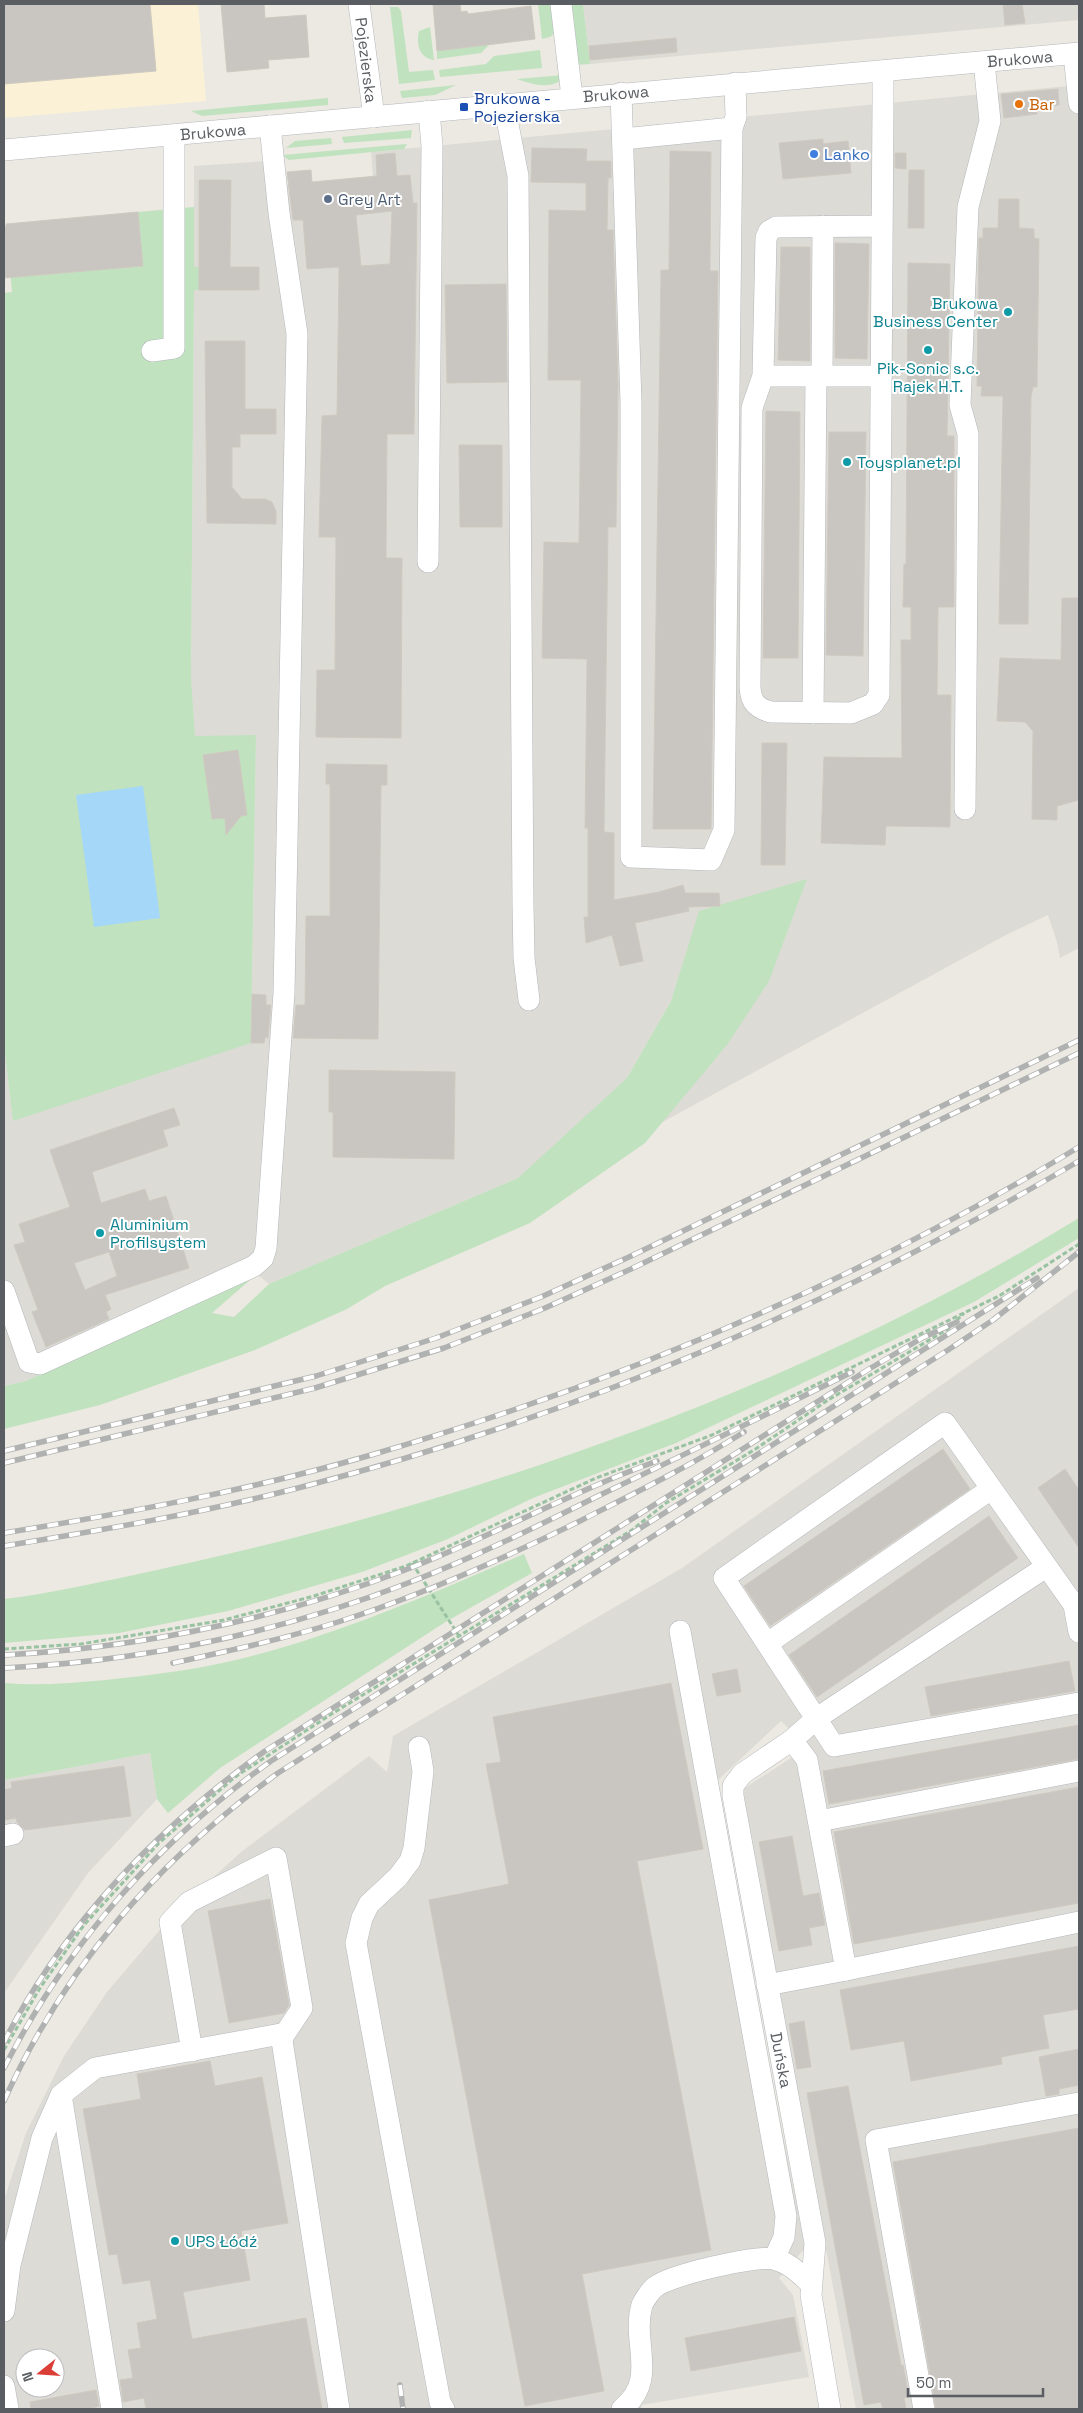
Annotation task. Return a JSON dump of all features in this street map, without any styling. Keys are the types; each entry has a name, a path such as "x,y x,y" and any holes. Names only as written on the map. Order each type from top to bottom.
{"street":[{"name":"Pojezierska","path":"359,4 374,117"},
{"path":"561,4 572,97"},
{"name":"Brukowa","path":"4,150 374,117 572,97 1077,53"},
{"path":"1077,53 1079,103"},
{"path":"965,809 968,434 960,405 968,207 990,121 984,62"},
{"path":"882,226 776,227 769,231 766,238 763,376 752,408 751,699 760,709 772,712 851,713 873,704 879,695 883,70"},
{"path":"621,93 624,138 631,402 631,857 710,860 724,830 732,128 736,117 735,84"},
{"path":"504,104 518,176 523,905 524,958 529,1000"},
{"path":"428,562 432,156 430,111"},
{"path":"4,1291 29,1362 40,1364 254,1266 263,1258 266,1248 284,993 297,334 279,213 270,126"},
{"path":"624,138 732,128"},
{"path":"152,351 174,348 174,135"},
{"path":"813,713 823,226"},
{"path":"763,376 881,376"},
{"path":"1079,1632 1074,1605 945,1423 724,1578 818,1718 834,1746 1079,1703"},
{"path":"768,1643 991,1489"},
{"name":"Duńska","path":"830,2409 811,2295 815,2243 767,1986 733,1796 733,1786 742,1774 792,1740 818,1718 1046,1567"},
{"path":"680,1631 786,2216 784,2236 774,2259"},
{"path":"792,1740 807,1760 846,1970"},
{"path":"420,1747 423,1771 410,1861 398,1876 369,1904 362,1918 356,1943 440,2402 444,2409"},
{"path":"818,1821 1079,1771"},
{"path":"4,2311 10,2265 42,2138 61,2095 95,2068 192,2051 281,2034 284,2035 302,2008 276,1858 189,1902 170,1922 192,2051"},
{"path":"767,1986 1079,1922"},
{"path":"281,2034 339,2409"},
{"path":"61,2095 112,2409"},
{"path":"924,2409 876,2140 1079,2103"},
{"path":"622,2409 630,2403 639,2390 643,2374 639,2330 642,2304 654,2287 671,2279 757,2258 774,2259 790,2265 811,2284"},
{"path":"4,2386 8,2409"}],"path":[{"path":"4,1649 81,1644 224,1620 314,1596 412,1563 596,1478 712,1435 998,1296 1079,1244"},
{"path":"4,2050 40,1988 84,1925 159,1842 235,1777 330,1715 632,1530 666,1503 754,1450 828,1400 948,1330 964,1313"},
{"path":"412,1563 459,1636"}],"shaded area":[{"path":"4,4 198,4 206,101 4,118"},
{"path":"583,4 1079,4 1079,20 590,64"},
{"path":"1079,85 1079,948 1060,958 1048,915 1004,936 659,1124 727,1045 700,911 671,1001 627,1078 584,1126 518,1178 269,1284 257,1274 26,1381 4,1386 4,1046 13,1120 251,1042 256,736 195,737 191,676 194,290 199,289 199,267 194,267 194,166 266,161 268,186 373,177 371,152"},
{"path":"1079,1288 1079,2409 856,2409 740,1791 808,1747 781,1721 718,1780 745,1941 805,2248 779,2278 793,2295 809,2377 641,2405 642,2409 4,2409 4,2200 26,2133 64,2056 107,1992 175,1912 241,1852 369,1756 387,1772 393,1736 682,1568"},
{"path":"150,1753 157,1799 88,1873 4,1993 4,1780"}],"green space":[{"path":"538,4 555,4 556,32 550,37 542,39"},
{"path":"567,4 583,4 590,64 574,65"},
{"path":"390,7 398,7 401,11 409,72 433,70 435,80 399,84"},
{"path":"430,27 434,60 425,56 418,45 419,31"},
{"path":"535,39 489,45 481,53 437,59 437,51"},
{"path":"540,50 542,68 440,77 439,70 486,64 494,56"},
{"path":"563,75 560,81 550,85 533,84 517,79"},
{"path":"456,85 435,95 402,98 400,91"},
{"path":"328,98 328,105 202,116 191,111"},
{"path":"412,130 411,138 344,143 342,137"},
{"path":"331,138 332,144 286,148 295,141"},
{"path":"407,144 404,149 289,160 282,155"},
{"path":"194,207 194,267 199,267 199,290 194,290 191,676 195,736 256,735 251,1043 13,1121 4,1046 4,293 12,292 10,270 30,276 143,266 138,212"},
{"path":"807,879 769,981 727,1045 645,1143 530,1223 385,1286 347,1309 255,1350 100,1405 4,1429 4,1386 26,1381 258,1273 212,1313 234,1317 269,1284 518,1178 627,1078 671,1001 699,911"},
{"path":"1079,1218 1079,1238 974,1302 676,1443 533,1498 448,1539 362,1572 228,1611 119,1633 4,1643 4,1599 53,1592 134,1575 297,1537 500,1478 600,1444 700,1406 798,1365 894,1320 988,1271"},
{"path":"524,1554 532,1573 447,1621 220,1768 168,1813 157,1799 150,1753 4,1780 4,1683 42,1684 106,1680 190,1669 240,1659 348,1626"}],"water":[{"path":"143,786 160,918 94,927 76,795"}],"building":[{"path":"4,4 150,4 156,71 4,84"},
{"path":"221,4 264,4 265,18 306,15 309,57 268,60 269,68 227,72"},
{"path":"433,4 460,4 461,12 467,11 468,14 531,6 535,39 437,51"},
{"path":"1003,4 1022,4 1025,23 1005,25"},
{"path":"676,38 677,52 590,60 589,46"},
{"name":"Bar","path":"1058,89 1059,105 1036,107 1037,114 1004,118 1001,94"},
{"path":"823,139 823,144 848,141 851,173 783,179 779,143"},
{"path":"532,148 587,149 586,161 611,161 611,178 608,178 607,230 613,230 618,382 616,527 608,527 604,832 614,833 614,900 659,892 683,885 685,893 719,893 720,906 688,907 689,911 635,923 643,961 620,966 612,935 586,943 584,917 588,917 588,828 585,828 587,659 542,658 544,542 579,543 581,380 548,380 549,210 586,211 586,183 531,182"},
{"path":"670,151 711,152 710,271 718,271 711,829 653,829 661,270 669,270"},
{"path":"395,153 397,176 410,175 413,203 417,203 414,434 387,434 386,558 402,558 401,738 316,737 317,670 335,670 336,537 319,537 322,416 337,415 339,267 307,269 303,220 293,220 287,172 311,170 312,182 377,176 376,155","holes":["392,211 390,264 361,266 356,215"]},
{"path":"895,153 906,153 906,169 895,168"},
{"path":"909,170 924,170 924,228 908,228"},
{"path":"199,180 231,180 230,267 259,267 259,290 199,290"},
{"name":"Brukowa Business Center","path":"999,199 1019,199 1019,228 1034,229 1034,238 1039,239 1037,387 1033,387 1031,397 1028,624 999,624 1003,396 981,396 982,386 977,386 979,238 983,238 983,228 998,228"},
{"path":"138,212 143,266 4,278 4,227 6,227 6,224"},
{"path":"835,243 869,244 867,359 835,358"},
{"path":"781,247 810,247 810,361 778,360"},
{"path":"908,263 950,264 947,436 954,436 954,607 938,607 937,695 951,695 950,827 886,826 885,845 821,843 824,757 902,758 901,640 911,640 911,607 903,607 904,564 906,564"},
{"path":"506,284 507,382 447,383 445,285"},
{"path":"205,341 245,341 245,409 276,409 276,434 240,434 240,447 232,447 232,487 242,499 265,499 272,502 276,511 276,524 207,523"},
{"path":"766,411 800,412 798,658 763,658"},
{"path":"829,432 866,432 863,656 826,655"},
{"path":"459,445 502,445 502,527 460,527"},
{"path":"1062,598 1079,598 1079,800 1057,806 1057,820 1032,819 1033,731 1025,722 997,721 1000,658 1061,660"},
{"path":"762,743 787,743 785,865 761,865"},
{"path":"238,750 247,815 241,816 226,835 225,818 212,819 203,755"},
{"path":"326,764 387,765 387,785 381,785 378,1039 293,1038 296,1005 305,1005 306,916 330,916 330,784 326,784"},
{"path":"252,994 266,995 266,1005 271,1005 268,1038 265,1037 264,1043 251,1043"},
{"path":"329,1070 455,1072 454,1159 333,1157 333,1112 329,1112"},
{"path":"174,1108 180,1125 163,1130 168,1146 92,1172 101,1203 145,1189 149,1201 166,1196 189,1268 105,1295 111,1309 106,1312 109,1319 46,1347 32,1312 38,1310 14,1245 25,1242 19,1224 70,1207 50,1150","holes":["109,1252 117,1276 85,1290 74,1263"]},
{"path":"943,1449 970,1489 770,1626 744,1586"},
{"path":"1065,1469 1079,1490 1079,1548 1038,1488"},
{"path":"989,1516 1018,1558 817,1697 789,1655"},
{"path":"1069,1661 1075,1691 931,1716 925,1687"},
{"path":"737,1669 741,1692 717,1696 712,1674"},
{"path":"671,1683 703,1849 637,1861 711,2250 582,2274 604,2391 525,2406 429,1900 509,1884 486,1764 501,1762 493,1717"},
{"path":"1079,1725 1079,1759 829,1804 823,1771"},
{"path":"124,1766 131,1816 25,1830 17,1822 16,1818 4,1820 4,1790 12,1788 11,1782"},
{"path":"1079,1787 1079,1903 854,1944 834,1832"},
{"path":"792,1836 803,1896 819,1893 825,1925 809,1928 812,1945 779,1951 759,1842"},
{"path":"270,1899 289,2005 284,2013 229,2023 208,1911"},
{"path":"1079,1946 1079,2009 1043,2015 1049,2048 1001,2057 1002,2064 911,2081 904,2041 851,2050 840,1990"},
{"path":"804,2021 811,2067 797,2069 789,2024"},
{"path":"1079,2049 1079,2085 1059,2089 1059,2094 1046,2096 1039,2057"},
{"name":"UPS Łódź","path":"210,2061 215,2086 262,2077 288,2223 241,2231 250,2280 183,2292 192,2339 306,2318 322,2409 146,2409 144,2398 123,2402 120,2380 133,2378 128,2350 141,2348 137,2323 157,2319 150,2280 123,2284 117,2254 109,2255 83,2109 141,2099 137,2074"},
{"path":"848,2086 901,2365 903,2365 909,2397 904,2398 906,2409 883,2409 881,2402 864,2405 807,2093"},
{"path":"1079,2128 1079,2409 936,2409 893,2162"},
{"path":"794,2317 801,2351 691,2371 685,2338"},
{"path":"96,2390 99,2406 89,2409 31,2409 30,2402 65,2398 65,2396"}],"railway":[{"path":"4,1451 316,1376 436,1338 541,1297 629,1257 1079,1040"},
{"path":"4,1463 315,1388 444,1348 545,1308 631,1269 1079,1053"},
{"path":"4,1533 143,1509 235,1490 326,1468 464,1427 555,1395 646,1361 735,1324 823,1284 910,1242 995,1196 1079,1147"},
{"path":"4,1546 152,1520 262,1497 402,1459 503,1427 603,1391 797,1310 892,1264 986,1214 1079,1161"},
{"path":"4,2101 28,2051 86,1960 155,1879 235,1806 278,1773 948,1350 993,1320 1079,1252"},
{"path":"4,2068 29,2022 57,1978 87,1937 153,1861 229,1793 271,1761 1037,1278"},
{"path":"4,2042 28,1999 55,1957 85,1918 152,1845 226,1780 265,1751 869,1369 922,1338 957,1322"},
{"path":"4,1668 107,1659 209,1642 260,1630 359,1601 408,1583 504,1542 852,1372"},
{"path":"173,1663 318,1628 431,1588 522,1549 582,1520 644,1489 744,1432"},
{"path":"4,1655 106,1646 157,1638 258,1617 307,1603 405,1570 593,1486 657,1461"},
{"path":"400,2385 403,2409"}],"place":[{"name":"Bar","path":"1019,104"},
{"name":"Brukowa - Pojezierska","path":"464,107"},
{"name":"Lanko","path":"814,154"},
{"name":"Grey Art","path":"328,199"},
{"name":"Brukowa Business Center","path":"1008,312"},
{"name":"Pik-Sonic s.c. Rajek H.T.","path":"928,350"},
{"name":"Toysplanet.pl","path":"847,462"},
{"name":"Aluminium Profilsystem","path":"100,1233"},
{"name":"UPS Łódź","path":"175,2241"}]}
